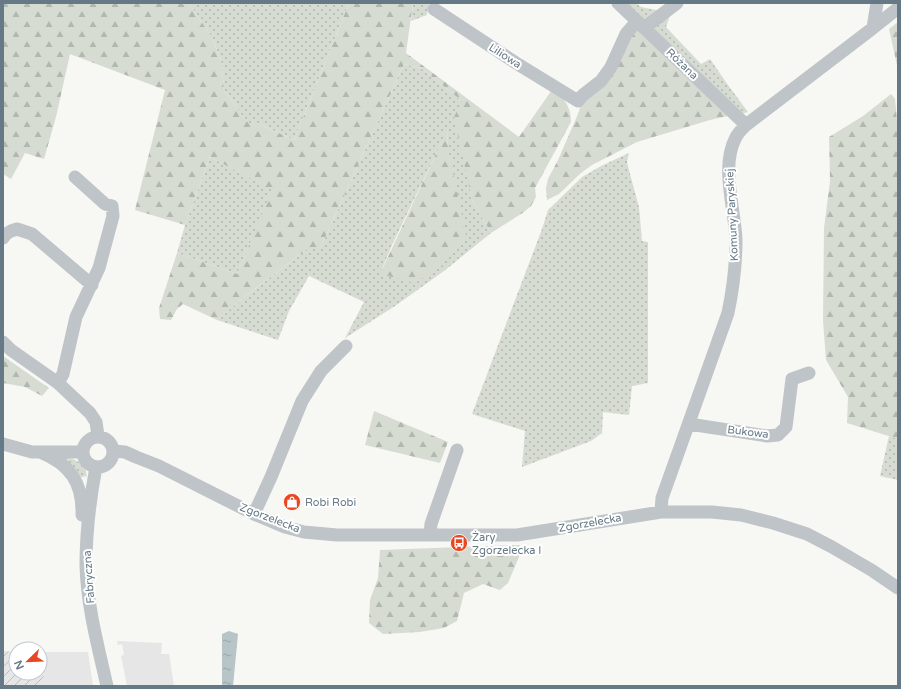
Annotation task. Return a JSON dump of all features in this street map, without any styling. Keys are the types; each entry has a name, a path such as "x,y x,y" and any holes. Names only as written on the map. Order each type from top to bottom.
{"street":[{"name":"Różana","path":"618,3 746,125"},
{"path":"640,25 677,3"},
{"path":"873,28 876,3"},
{"name":"Komuny Paryskiej","path":"661,512 662,498 728,313 734,286 736,238 729,182 731,150 736,136 746,125 898,8"},
{"name":"Liliowa","path":"434,9 578,101 583,95 601,81 611,67 626,34 640,25"},
{"path":"58,383 63,374 76,317 99,268 113,216 112,206 105,204 76,177"},
{"path":"3,238 6,234 17,229 32,234 92,285"},
{"path":"3,342 11,350 58,383 90,413 96,422 98,436"},
{"path":"254,514 302,401 321,371 346,346"},
{"name":"Bukowa","path":"689,424 767,436 778,435 786,427 792,379 809,373"},
{"path":"98,436 108,439 114,451 112,460 108,464 100,467 96,467 87,462 83,452 89,439 98,436"},
{"path":"3,444 32,452 83,452"},
{"path":"430,534 456,450"},
{"name":"Zgorzelecka","path":"114,451 125,452 159,466 254,514 285,527 304,532 337,535 517,535 661,512 712,512 742,515 807,534 873,571 898,588"},
{"path":"40,452 61,464 68,470 77,484 83,503 83,528 87,542"},
{"name":"Fabryczna","path":"96,467 89,511 86,565 87,587 107,686"}],"shaded area":[{"path":"117,641 162,643 161,654 169,654 174,686 127,686 121,656 124,655 122,644 118,645"},
{"path":"3,651 8,651 8,681 44,681 44,686 3,686"},
{"path":"48,652 88,652 93,686 44,686 44,681 48,681"}],"green space":[{"path":"3,3 189,3 213,39 222,65 224,91 241,115 249,123 257,123 294,140 349,3 413,3 406,53 519,137 554,87 564,99 570,111 571,122 535,188 536,197 531,206 491,233 472,200 454,117 462,101 421,68 404,64 320,249 307,249 217,320 183,304 177,309 171,320 160,319 159,308 177,253 237,274 272,190 210,157 185,225 135,210 165,90 70,54 56,117 44,159 25,153 11,179 3,174"},
{"path":"189,3 349,3 294,140 257,123 249,123 241,115 224,91 222,65 213,39"},
{"path":"413,3 429,3 427,15 411,21"},
{"path":"618,3 636,3 641,7 656,10 668,10 673,7 666,27 701,64 710,59 748,112 741,114"},
{"path":"898,22 898,70 889,29"},
{"path":"642,30 728,116 637,142 592,165 581,173 559,194 547,200 546,188 548,179 558,160 582,102 633,32"},
{"path":"404,64 421,68 462,101 472,200 491,233 444,271 395,306 345,338 364,302 309,276 289,311 278,340 217,320 307,249 320,249","holes":["447,131 448,148 380,274 392,245"]},
{"path":"891,94 895,99 898,131 898,439 847,423 848,397 826,360 823,321 824,228 830,181 829,137 863,116"},
{"path":"447,130 448,148 466,236 441,266 415,283 380,274"},
{"path":"629,153 627,162 639,207 642,241 648,242 648,383 632,386 629,415 603,412 602,433 591,441 522,467 525,431 472,414 548,210 582,177"},
{"path":"210,157 273,190 237,274 177,253 185,225"},
{"path":"3,356 49,388 42,396 25,387 3,383"},
{"path":"374,411 448,442 440,463 365,445"},
{"path":"889,436 898,439 898,480 880,476"},
{"path":"59,457 78,461 84,467 87,477 85,476 78,479"},
{"path":"520,545 519,557 508,583 500,590 483,584 464,593 457,621 444,628 420,632 383,634 369,623 370,600 378,578 380,550"}],"water":[{"path":"229,631 238,634 233,686 222,686 222,634"}],"place":[{"name":"Robi Robi","path":"292,502"},
{"name":"Żary Zgorzelecka I","path":"459,543"}]}
